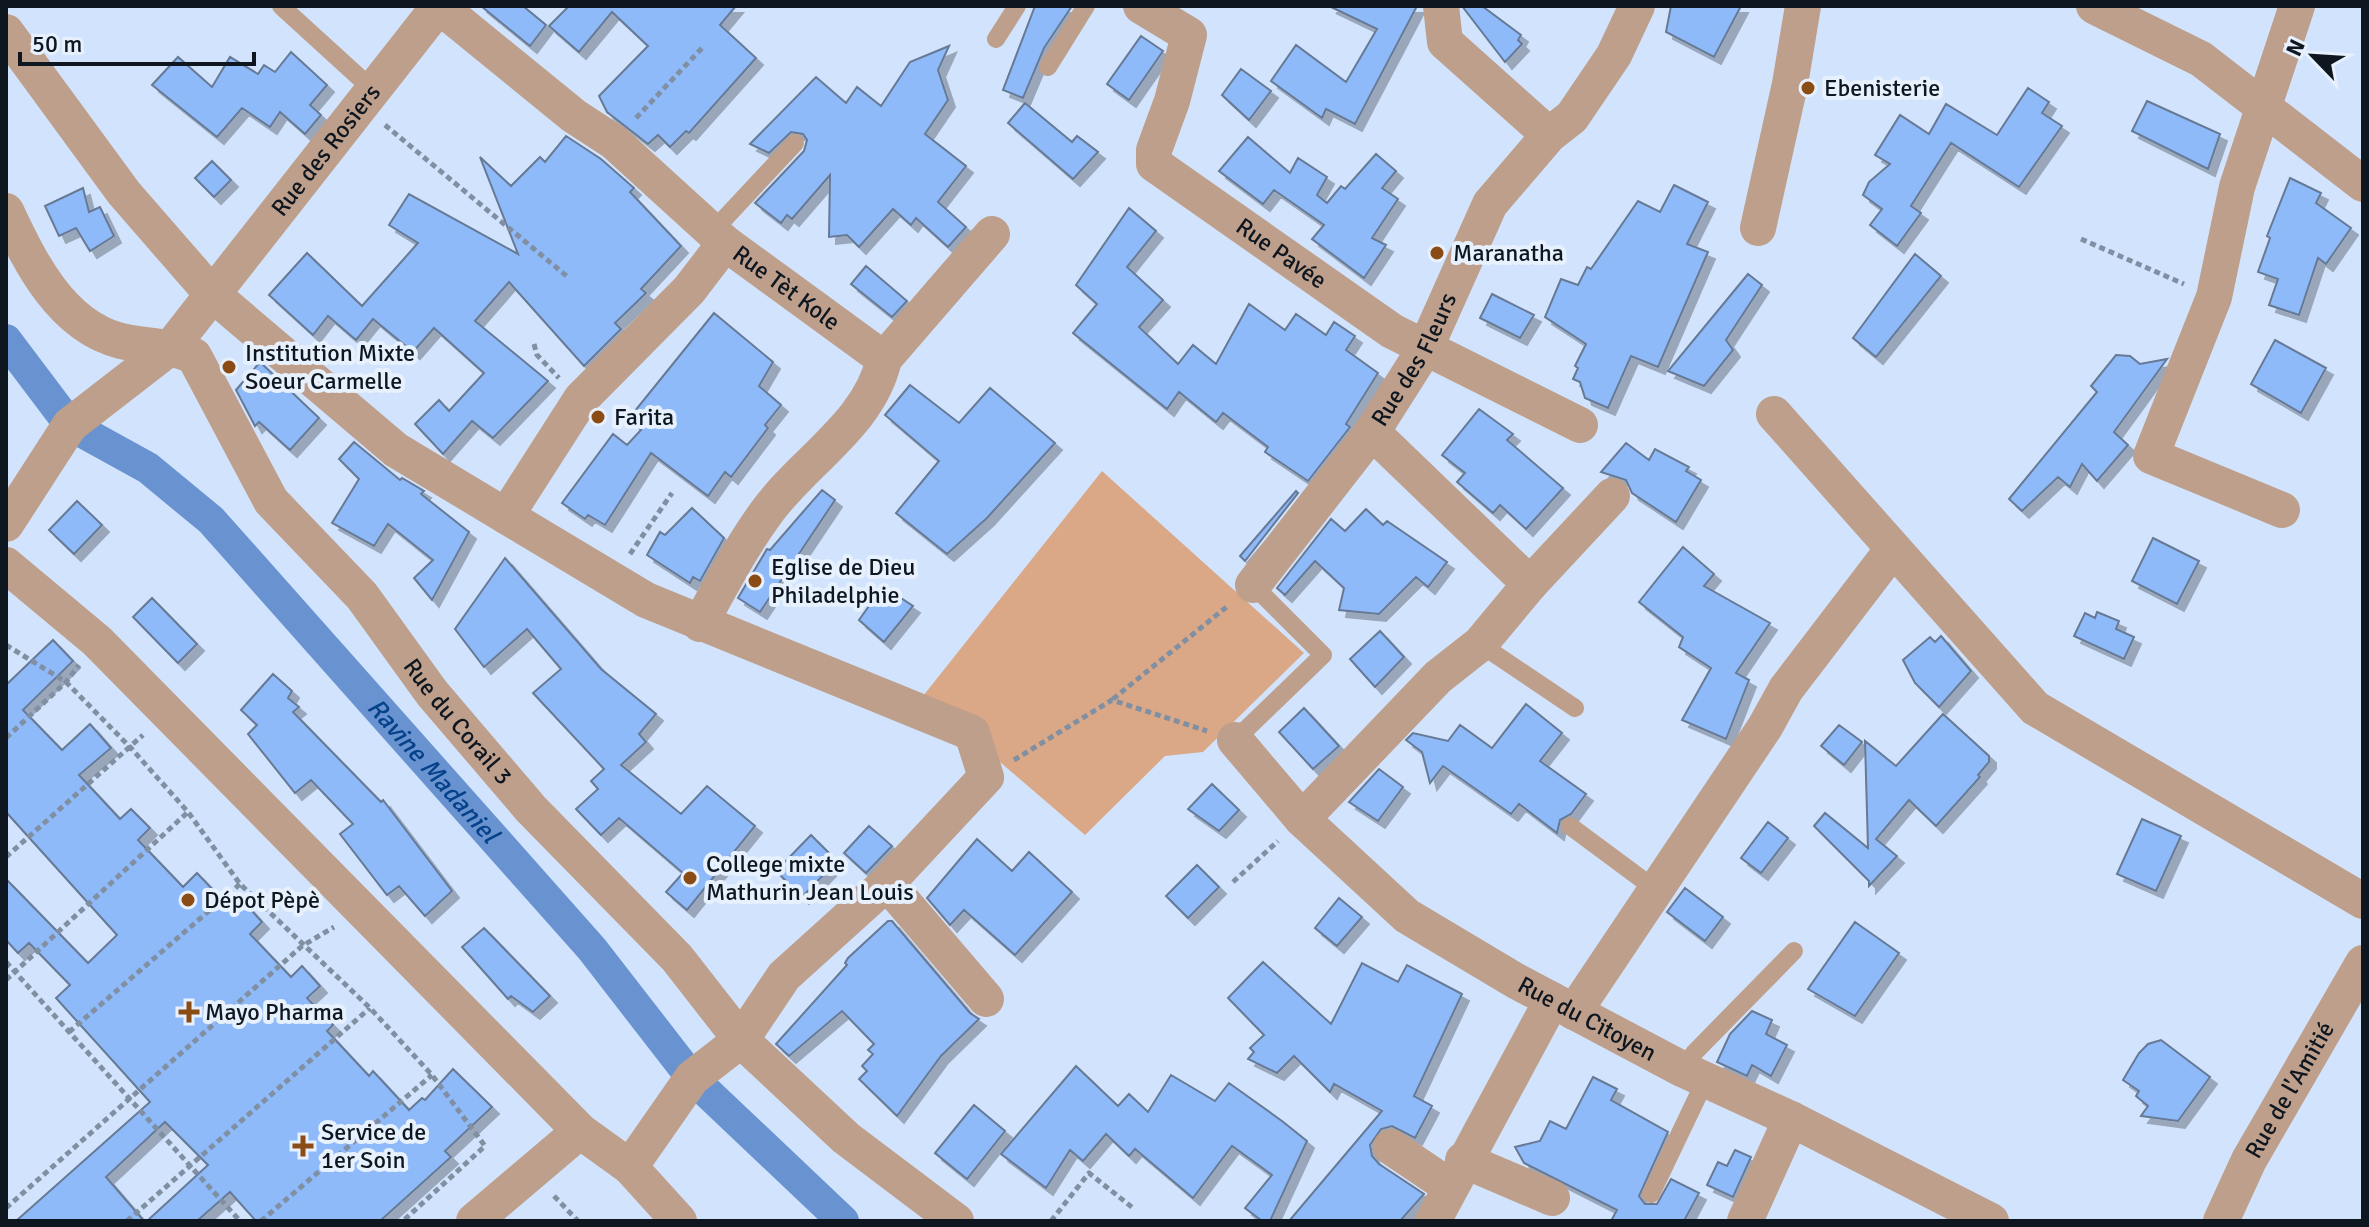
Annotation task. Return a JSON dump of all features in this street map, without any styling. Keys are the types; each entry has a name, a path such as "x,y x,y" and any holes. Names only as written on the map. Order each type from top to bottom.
{"street":[{"name":"Rue des Rosiers","path":"6,524 70,425 172,346 439,6"},
{"name":"Rue Tèt Kole","path":"439,6 574,116 614,142 718,237 884,359"},
{"name":"Rue Pavée","path":"1141,6 1189,35 1172,101 1154,150 1154,164 1392,331 1580,425"},
{"path":"1441,6 1445,42 1549,135"},
{"name":"Rue des Fleurs","path":"1253,585 1372,432 1426,347 1490,204 1549,135 1572,117 1614,55 1637,6"},
{"path":"1758,228 1790,84 1803,6"},
{"path":"2094,6 2201,59 2262,103 2363,184"},
{"path":"2282,510 2151,456 2214,297 2237,187 2262,103 2297,6"},
{"path":"6,32 124,193 211,293 396,450 614,578 646,600 972,733 986,777 887,883 784,976 741,1040 692,1078 630,1167"},
{"path":"6,211 32,266 75,318 120,341 172,346"},
{"path":"700,624 767,511 845,428 879,382 884,359 992,234"},
{"path":"506,516 581,399 689,290 718,237"},
{"name":"Rue du Corail 3","path":"172,346 194,356 271,501 362,596 432,693 531,809 677,958 741,1040 846,1138 956,1221"},
{"path":"1774,414 2035,708 2120,761 2363,901"},
{"path":"1372,432 1530,584"},
{"path":"1302,819 1438,677 1480,644 1530,584 1612,496"},
{"path":"1433,1221 1456,1173 1563,1006 1655,889 1765,727 1786,689 1893,549"},
{"path":"6,565 97,641 580,1131 630,1167 679,1221"},
{"name":"Rue du Citoyen","path":"1235,740 1302,819 1407,916 1563,1006 1694,1075 1791,1119 1933,1207 1991,1221"},
{"path":"887,883 986,999"},
{"name":"Rue de l'Amitié","path":"2221,1221 2249,1160 2363,963"},
{"path":"1745,1221 1791,1119"},
{"path":"474,1221 580,1131"},
{"path":"1391,1147 1456,1173 1552,1198"}],"lane":[{"path":"281,6 366,96"},
{"path":"996,39 1017,6"},
{"path":"1048,67 1086,6"},
{"path":"718,237 795,143"},
{"path":"1235,740 1323,655 1253,585"},
{"path":"1480,644 1575,708"},
{"path":"1570,826 1655,889"},
{"path":"1651,1194 1694,1075 1694,1053 1794,951"}],"path":[{"path":"614,142 703,47"},
{"path":"366,96 569,278"},
{"path":"2081,239 2214,297"},
{"path":"614,578 672,493"},
{"path":"986,777 1112,700 1253,585"},
{"path":"6,738 66,682 97,641"},
{"path":"6,645 66,682 130,747 188,812 240,884 370,1008 432,1075 485,1146 403,1221"},
{"path":"1112,700 1235,740"},
{"path":"6,857 168,712"},
{"path":"6,980 188,812"},
{"path":"1233,882 1302,819"},
{"path":"69,1032 240,884"},
{"path":"6,1208 130,1102 302,946 362,910"},
{"path":"6,962 240,1221"},
{"path":"127,1221 370,1008"},
{"path":"261,1221 432,1075"},
{"path":"1051,1221 1089,1173 1133,1208"}],"shaded area":[{"path":"1102,471 1304,653 1203,752 1165,756 1085,835 923,696"}],"building":[{"path":"481,6 523,6 546,25 530,46"},
{"path":"569,6 736,6 720,25 756,58 689,133 686,131 670,147 658,135 648,144 607,112 599,96 648,46 612,12 579,52 549,26"},
{"path":"1035,6 1072,6 1044,48 1023,98 1003,90"},
{"path":"1329,6 1417,6 1355,124 1326,109 1322,118 1271,81 1296,45 1346,82 1377,29"},
{"path":"1462,6 1482,6 1521,35 1518,40 1522,44 1505,62"},
{"path":"1671,6 1741,6 1714,57 1666,32"},
{"path":"1141,36 1163,51 1129,100 1107,84"},
{"path":"949,46 938,70 948,100 925,134 966,166 938,202 966,227 948,247 916,218 911,225 893,209 859,247 847,235 829,237 830,175 792,219 787,215 781,223 755,203 804,151 807,140 803,134 791,132 769,153 750,144 816,77 846,103 857,87 881,106 910,62"},
{"path":"291,52 327,85 310,105 321,115 305,134 280,112 270,127 242,108 217,137 152,85 178,57 212,87 230,57 258,74 264,65 275,72"},
{"path":"1241,69 1271,91 1249,120 1222,95"},
{"path":"2028,88 2049,102 2042,113 2062,126 2019,187 1951,143 1911,206 1921,213 1897,246 1870,225 1882,209 1863,195 1869,182 1890,164 1875,155 1900,115 1929,134 1946,104 1997,135"},
{"path":"2147,101 2220,134 2208,169 2132,131"},
{"path":"1025,103 1072,142 1077,136 1098,152 1073,179 1008,123"},
{"path":"566,136 601,159 634,188 630,192 681,246 641,289 646,293 615,323 621,329 584,366 509,282 475,321 548,381 493,438 472,421 443,454 415,424 439,400 449,411 484,373 434,328 413,352 373,319 356,340 328,316 313,335 269,295 307,253 362,306 418,243 389,225 409,194 518,254 480,157 511,186 540,157 545,162"},
{"path":"1248,137 1290,173 1298,158 1327,177 1317,195 1327,203 1341,186 1345,189 1376,154 1396,171 1382,188 1398,199 1372,238 1386,245 1364,278 1312,239 1324,225 1274,190 1263,204 1219,171"},
{"path":"212,161 231,180 214,197 195,178"},
{"path":"2290,178 2321,193 2316,203 2351,228 2326,264 2318,258 2299,315 2269,305 2278,279 2258,272 2270,238 2267,236"},
{"path":"1674,185 1708,202 1687,244 1708,252 1658,367 1631,356 1608,408 1585,398 1580,382 1573,379 1578,368 1575,366 1586,344 1545,317 1561,279 1578,285 1587,267 1591,269 1638,201 1660,212"},
{"path":"83,188 89,212 100,207 114,236 90,251 76,228 59,236 45,206"},
{"path":"1129,208 1156,231 1127,267 1163,300 1139,327 1178,364 1193,345 1216,364 1249,304 1285,330 1296,314 1326,335 1334,322 1355,336 1346,350 1378,373 1346,424 1350,427 1308,481 1265,452 1268,447 1223,413 1216,422 1179,392 1167,409 1073,333 1097,304 1076,285"},
{"path":"1915,254 1941,276 1876,357 1853,338"},
{"path":"866,266 907,301 892,317 851,284"},
{"path":"1748,274 1762,285 1726,340 1733,350 1704,386 1668,371"},
{"path":"1492,294 1534,315 1520,338 1480,318"},
{"path":"714,313 773,362 759,386 781,405 765,425 768,428 731,477 725,472 708,496 651,453 605,525 588,515 585,519 562,503 613,434 627,445 641,430 630,417"},
{"path":"2275,340 2326,368 2301,413 2251,384"},
{"path":"2116,355 2130,356 2140,364 2167,359 2114,432 2128,445 2097,481 2082,464 2070,487 2058,477 2022,511 2009,499 2097,392 2091,386"},
{"path":"260,362 319,418 290,450 259,422 255,426 236,390"},
{"path":"910,385 959,423 990,388 1055,443 987,518 947,554 896,513 939,461 885,415"},
{"path":"1479,409 1513,434 1507,440 1563,488 1526,529 1500,505 1493,513 1457,482 1465,473 1442,455"},
{"path":"354,442 400,480 402,478 424,491 421,494 469,532 432,600 414,578 433,560 388,524 374,546 332,523 359,479 339,459"},
{"path":"1626,443 1649,460 1655,449 1689,467 1686,471 1701,480 1676,522 1632,493 1626,480 1601,472"},
{"path":"822,490 835,500 760,612 738,598 767,549 770,550"},
{"path":"1296,491 1298,493 1245,561 1240,556"},
{"path":"77,501 102,525 74,554 49,530"},
{"path":"692,508 724,538 700,581 693,577 690,583 647,555 660,532 665,535"},
{"path":"1366,509 1383,525 1387,521 1447,562 1428,587 1416,577 1379,614 1339,610 1344,588 1315,561 1285,595 1277,588 1331,519 1345,531"},
{"path":"2153,538 2199,561 2177,604 2132,581"},
{"path":"1683,547 1714,574 1704,586 1770,623 1736,673 1749,680 1726,739 1682,720 1711,668 1679,647 1683,637 1639,602"},
{"path":"505,558 601,669 656,714 639,734 646,742 621,765 681,814 707,786 755,826 687,910 666,892 683,873 619,818 601,835 576,809 598,789 591,781 604,769 533,693 561,669 527,629 484,667 455,629"},
{"path":"883,586 913,606 884,642 859,620"},
{"path":"152,598 197,644 178,663 133,617"},
{"path":"2097,612 2119,621 2116,629 2134,637 2124,659 2074,636 2085,613 2095,618"},
{"path":"1380,631 1404,657 1375,687 1350,659"},
{"path":"1941,636 1971,671 1939,707 1915,683 1903,660 1930,637 1935,642"},
{"path":"53,640 73,661 23,710 62,750 90,724 111,748 79,775 120,819 131,809 150,828 138,840 183,887 197,873 234,912 244,902 262,922 250,934 291,977 302,966 320,986 307,998 333,1025 327,1031 369,1076 373,1071 409,1110 422,1098 425,1100 453,1069 492,1107 445,1151 451,1157 380,1221 256,1221 230,1192 197,1221 147,1221 208,1165 165,1122 106,1177 144,1221 16,1221 150,1102 56,998 70,985 29,943 18,953 6,940 6,879 88,963 117,935 6,812 6,685"},
{"path":"273,674 292,691 288,698 299,707 293,712 381,802 383,800 452,891 425,916 399,886 387,895 340,834 353,824 311,780 295,793 248,734 257,725 241,710"},
{"path":"1526,704 1562,733 1540,761 1586,794 1571,814 1560,820 1557,833 1519,804 1511,814 1443,766 1430,783 1422,752 1406,740 1413,733 1448,741 1460,725 1492,748"},
{"path":"1304,708 1339,746 1313,769 1279,732"},
{"path":"1943,714 1989,756 1989,762 1978,775 1980,777 1936,826 1909,800 1876,839 1897,856 1869,886 1869,881 1814,826 1825,813 1868,848 1865,741 1896,766"},
{"path":"1839,725 1862,742 1844,765 1821,746"},
{"path":"1379,769 1403,787 1378,821 1349,802"},
{"path":"1212,784 1239,810 1219,831 1188,809"},
{"path":"2142,819 2181,836 2156,891 2117,874"},
{"path":"1768,822 1788,838 1761,873 1741,858"},
{"path":"869,826 892,846 866,873 844,853"},
{"path":"811,835 837,861 802,897 776,871"},
{"path":"977,839 1012,871 1029,852 1072,892 1015,955 964,910 950,925 927,898"},
{"path":"1197,865 1219,887 1188,918 1166,896"},
{"path":"1685,888 1723,917 1705,941 1667,912"},
{"path":"1339,898 1362,917 1337,946 1315,928"},
{"path":"888,921 892,921 970,1013 979,1019 941,1056 897,1116 859,1079 867,1071 862,1066 873,1054 868,1050 874,1044 842,1011 789,1056 776,1044 847,965 848,958"},
{"path":"1855,922 1899,953 1855,1016 1808,989"},
{"path":"484,928 550,996 533,1012 511,996 508,999 462,947"},
{"path":"1263,962 1331,1024 1362,963 1398,982 1407,965 1462,994 1414,1096 1432,1106 1415,1138 1392,1126 1381,1129 1370,1145 1372,1156 1379,1164 1424,1194 1400,1221 1289,1221 1382,1111 1334,1084 1330,1092 1294,1056 1277,1073 1248,1059 1254,1052 1250,1048 1264,1035 1228,998"},
{"path":"1752,1011 1772,1020 1766,1034 1787,1045 1771,1076 1752,1065 1747,1076 1717,1062 1730,1034"},
{"path":"2161,1040 2210,1077 2178,1121 2141,1116 2148,1106 2136,1096 2139,1091 2123,1080 2139,1053 2148,1044"},
{"path":"1076,1066 1118,1106 1129,1094 1148,1112 1171,1075 1215,1101 1229,1083 1282,1121 1307,1141 1270,1221 1262,1221 1245,1208 1272,1175 1232,1146 1193,1198 1135,1149 1129,1156 1106,1134 1083,1161 1070,1150 1046,1188 1001,1154"},
{"path":"1593,1077 1617,1089 1611,1100 1668,1132 1639,1196 1645,1204 1657,1204 1671,1179 1699,1193 1684,1221 1611,1221 1617,1210 1524,1163 1515,1147 1540,1141 1550,1121 1566,1129"},
{"path":"974,1105 1005,1131 967,1179 935,1153"},
{"path":"1735,1150 1751,1157 1733,1197 1707,1185 1718,1162 1727,1166"}],"waterway":[{"name":"Ravine Madaniel","path":"6,340 70,425 148,468 211,520 592,949 692,1078 843,1221"}],"place":[{"name":"Ebenisterie","path":"1808,88"},
{"name":"Maranatha","path":"1437,253"},
{"name":"Institution Mixte Soeur Carmelle","path":"229,367"},
{"name":"Farita","path":"598,417"},
{"name":"Eglise de Dieu Philadelphie","path":"755,581"},
{"name":"College mixte Mathurin Jean Louis","path":"690,878"},
{"name":"Dépot Pèpè","path":"188,900"},
{"name":"Mayo Pharma","path":"189,1012"},
{"name":"Service de 1er Soin","path":"303,1146"}]}
